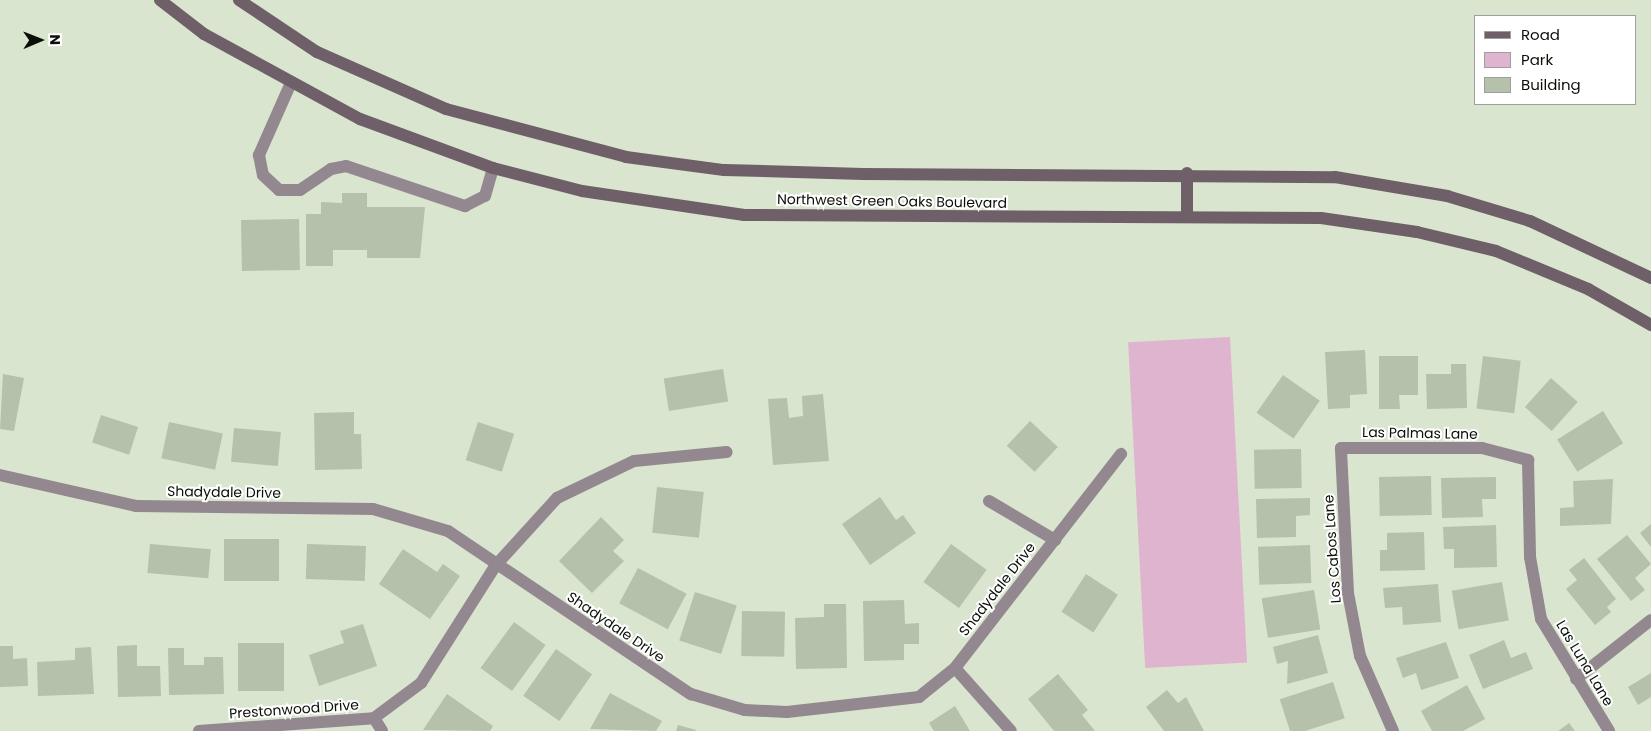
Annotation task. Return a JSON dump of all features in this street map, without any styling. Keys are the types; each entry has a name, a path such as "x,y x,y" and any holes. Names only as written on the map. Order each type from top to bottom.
{"main road":[{"name":"Northwest Green Oaks Boulevard","path":"160,0 204,34 290,85 360,119 493,168 582,192 744,215 1321,218 1426,234 1496,251 1588,289 1651,325"},
{"name":"Northwest Green Oaks Boulevard","path":"239,0 317,52 446,109 626,157 724,170 853,174 1187,173 1335,177 1447,196 1530,222 1651,278"},
{"path":"1187,173 1187,217"}],"street":[{"path":"290,85 259,152 259,164 265,178 279,190 300,190 340,166 459,206 474,204 486,194 493,168"},
{"name":"Las Palmas Lane","path":"1341,448 1482,448 1528,460"},
{"name":"Los Cabos Lane","path":"1341,448 1348,593 1360,656 1393,731"},
{"name":"Prestonwood Drive","path":"199,731 374,718 421,682 496,565 557,498 634,461 727,452"},
{"name":"Shadydale Drive","path":"0,475 136,506 373,509 448,531 496,565 711,703 787,712 919,697 955,668 1121,454"},
{"name":"Las Luna Lane","path":"1528,460 1530,557 1541,619 1609,731"},
{"path":"989,501 1055,540"},
{"path":"1576,679 1651,620"},
{"path":"955,668 1011,731"},
{"path":"374,718 382,731"}],"green space":[{"path":"1230,337 1247,663 1145,668 1128,342"}],"building":[{"path":"342,193 367,193 367,207 425,207 420,258 367,258 367,250 333,250 333,266 306,266 306,214 321,214 321,202 342,203"},
{"path":"299,219 300,270 242,271 241,220"},
{"path":"1365,350 1367,394 1350,395 1350,408 1328,409 1325,352"},
{"path":"1379,356 1418,356 1418,395 1399,395 1400,409 1379,409"},
{"path":"1483,356 1521,361 1514,413 1477,409"},
{"path":"1451,364 1466,364 1467,408 1427,409 1426,374 1451,374"},
{"path":"723,369 728,402 669,411 664,378"},
{"path":"3,374 24,378 14,431 0,429"},
{"path":"1283,375 1320,401 1293,438 1257,413"},
{"path":"1551,378 1578,402 1552,431 1525,407"},
{"path":"823,394 829,461 773,465 768,399 787,398 789,418 803,416 802,396"},
{"path":"1603,411 1623,443 1577,472 1557,440"},
{"path":"354,412 354,434 361,434 362,469 315,470 314,413"},
{"path":"101,415 138,427 129,455 92,443"},
{"path":"1030,421 1058,447 1035,472 1007,446"},
{"path":"169,422 223,433 215,470 161,458"},
{"path":"478,422 514,434 502,472 466,460"},
{"path":"234,428 281,432 278,466 231,462"},
{"path":"1301,449 1302,488 1255,489 1254,450"},
{"path":"1431,476 1432,515 1380,516 1379,477"},
{"path":"1496,477 1496,499 1482,499 1483,517 1442,518 1441,478"},
{"path":"1613,479 1611,524 1560,526 1560,508 1574,507 1573,481"},
{"path":"657,487 704,492 699,538 652,533"},
{"path":"880,497 896,520 903,515 916,533 870,565 842,524"},
{"path":"1310,498 1310,515 1296,516 1296,537 1257,538 1256,499"},
{"path":"601,517 624,540 613,551 624,561 592,593 559,561"},
{"path":"1651,524 1651,547 1640,533"},
{"path":"1496,525 1497,567 1454,568 1454,549 1444,549 1443,527"},
{"path":"1424,532 1425,570 1380,571 1380,550 1387,550 1387,533"},
{"path":"1627,535 1651,564 1635,578 1645,590 1631,601 1597,559"},
{"path":"224,539 279,539 279,581 224,581"},
{"path":"150,544 211,549 208,578 147,573"},
{"path":"307,544 366,546 365,581 306,579"},
{"path":"951,544 987,570 959,608 923,582"},
{"path":"1310,545 1311,583 1259,585 1258,547"},
{"path":"403,549 437,572 443,564 460,576 430,619 379,584"},
{"path":"1584,558 1616,599 1607,607 1611,612 1595,625 1566,589 1577,580 1569,570"},
{"path":"638,568 687,594 668,629 619,603"},
{"path":"1086,574 1118,595 1093,632 1061,612"},
{"path":"1502,582 1509,620 1459,629 1452,591"},
{"path":"1438,584 1441,622 1403,625 1402,607 1385,608 1383,588"},
{"path":"1314,590 1320,630 1268,638 1262,598"},
{"path":"695,592 737,606 721,654 679,641"},
{"path":"904,600 905,624 919,623 919,644 904,644 904,660 864,661 863,601"},
{"path":"824,604 846,604 847,668 796,669 795,618 824,617"},
{"path":"742,611 785,612 784,657 741,656"},
{"path":"514,622 546,645 512,691 480,668"},
{"path":"363,624 377,666 319,686 309,655 344,643 340,631"},
{"path":"1318,635 1328,673 1287,684 1288,661 1277,664 1273,647"},
{"path":"1504,640 1511,658 1526,652 1533,669 1483,689 1469,655"},
{"path":"1446,642 1459,678 1421,690 1416,673 1403,678 1396,658"},
{"path":"238,643 284,643 284,691 238,691"},
{"path":"137,645 137,666 160,666 161,696 118,697 117,646"},
{"path":"0,646 13,646 13,659 27,658 28,686 0,687"},
{"path":"91,647 94,694 38,696 37,662 75,660 75,648"},
{"path":"168,648 184,648 184,665 204,665 204,657 223,657 224,694 169,695"},
{"path":"556,649 592,674 559,721 523,696"},
{"path":"1651,673 1651,697 1638,705 1628,687"},
{"path":"1058,674 1088,710 1082,715 1095,731 1054,731 1028,699"},
{"path":"1333,682 1345,718 1305,731 1290,731 1280,699"},
{"path":"1467,685 1485,719 1463,731 1432,731 1421,711"},
{"path":"1167,690 1178,703 1186,697 1204,731 1164,731 1146,707"},
{"path":"610,693 662,721 656,731 590,729"},
{"path":"447,694 493,726 490,731 423,730"},
{"path":"955,706 970,731 934,731 929,723"},
{"path":"1569,723 1575,731 1558,731"},
{"path":"678,725 696,730 696,731 676,731"}]}
